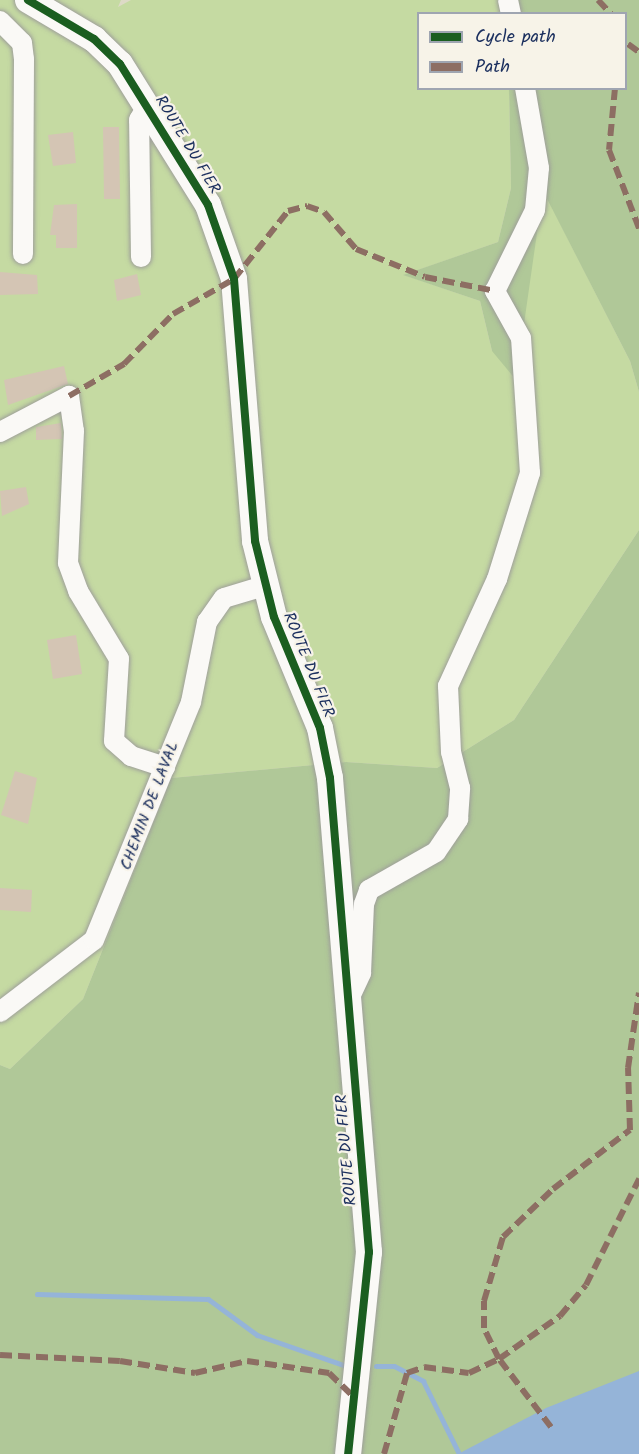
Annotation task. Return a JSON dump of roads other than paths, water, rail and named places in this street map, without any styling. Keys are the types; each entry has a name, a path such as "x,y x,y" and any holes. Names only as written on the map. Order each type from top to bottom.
{"main road":[{"name":"ROUTE DU FIER","path":"28,0 94,39 148,105 208,205 234,279 255,541 264,586 320,728 328,768 369,1252 348,1454"}],"street":[{"path":"0,21 21,43 24,60 23,254"},
{"path":"348,1001 361,973 364,904 369,890 436,852 458,819 460,788 451,752 448,686 497,579 530,472 521,338 495,291 535,210 539,168 525,90"},
{"path":"141,257 139,120 148,105"},
{"path":"0,432 69,396 74,431 68,563 78,591 119,659 114,741 131,756 165,767"},
{"name":"CHEMIN DE LAVAL","path":"0,1012 94,940 191,702 207,622 224,598 264,586"}],"water":[{"path":"639,1371 639,1454 458,1454 546,1408"}],"waterway":[{"path":"37,1294 208,1299 257,1335 343,1365"},
{"path":"376,1366 394,1366 423,1381 459,1454"}]}
